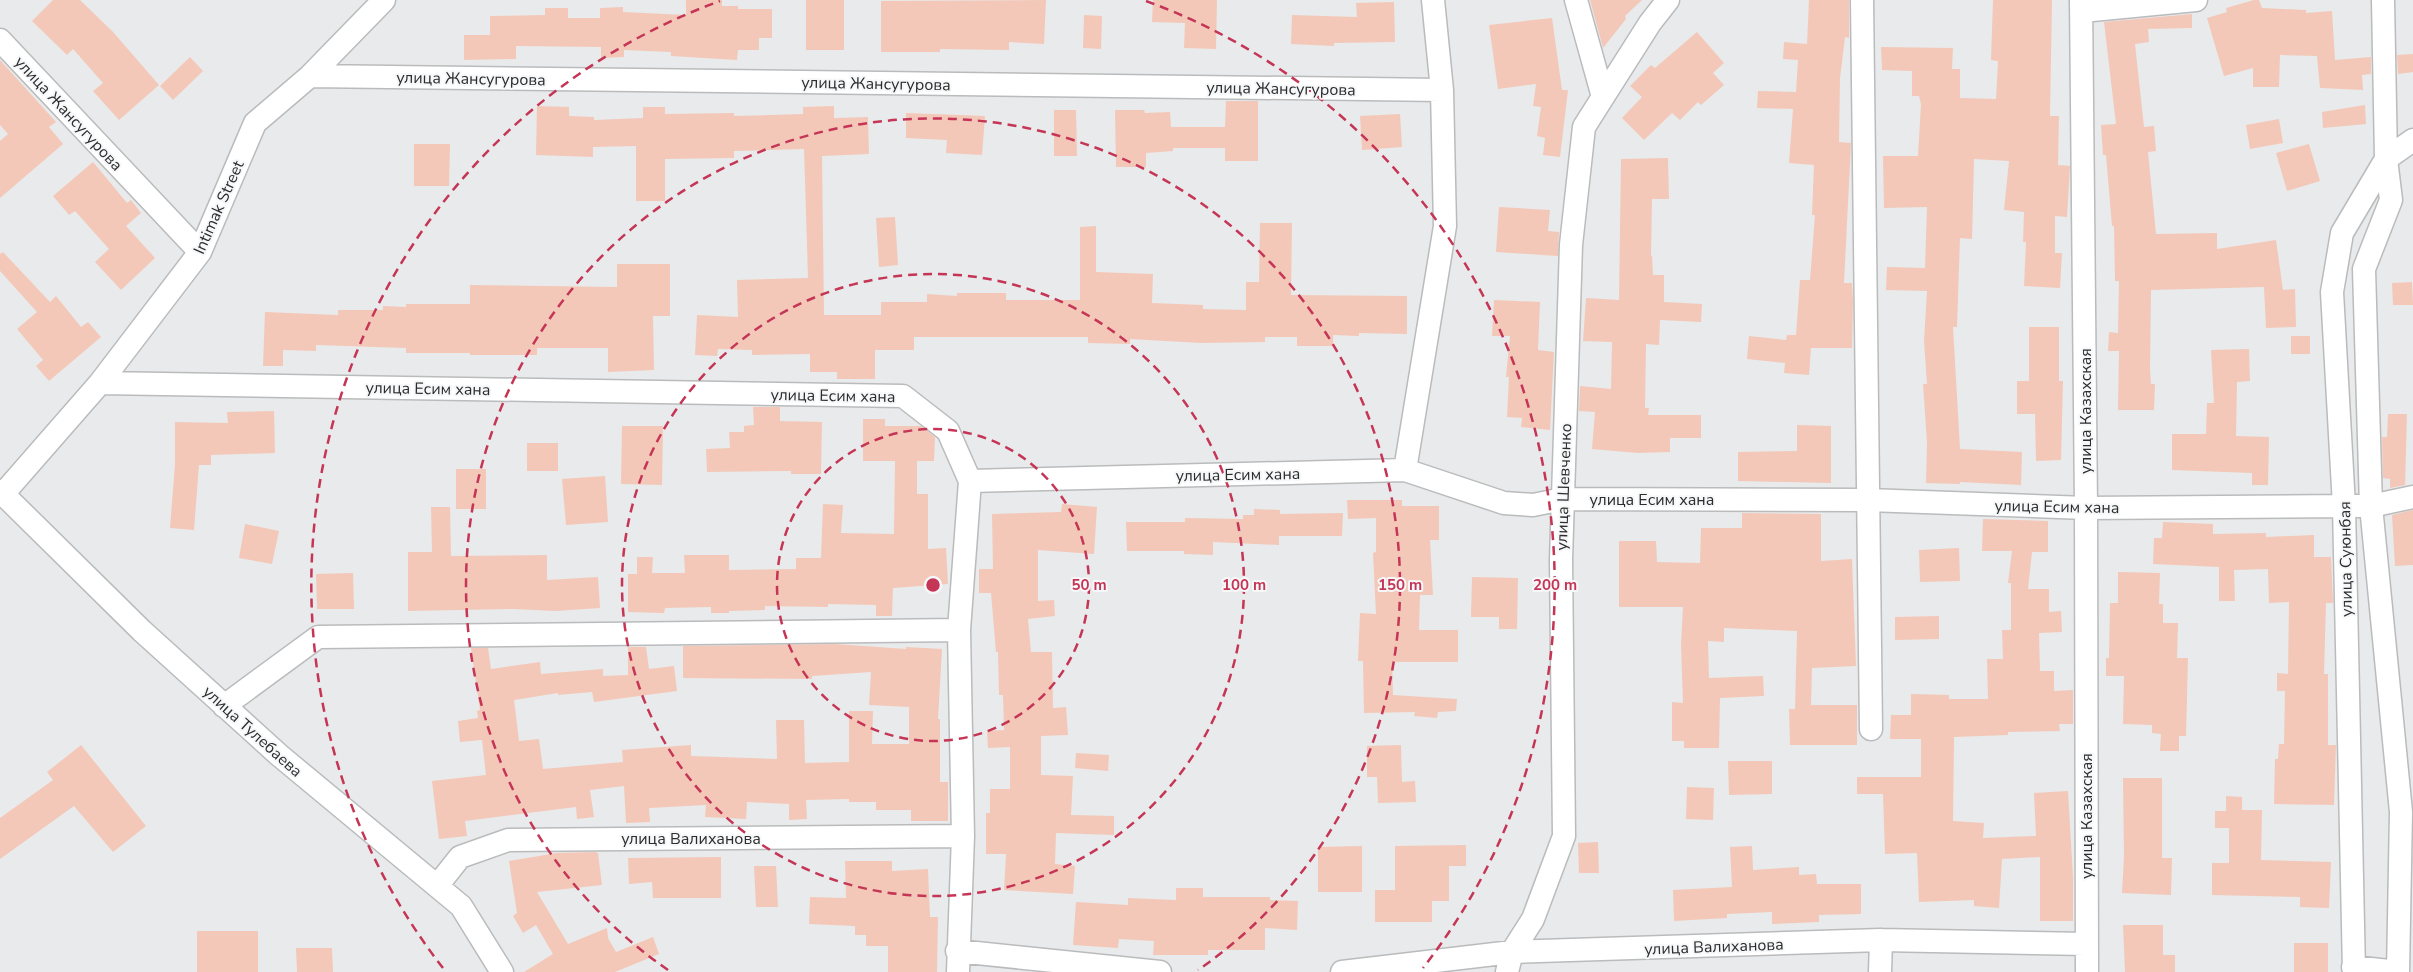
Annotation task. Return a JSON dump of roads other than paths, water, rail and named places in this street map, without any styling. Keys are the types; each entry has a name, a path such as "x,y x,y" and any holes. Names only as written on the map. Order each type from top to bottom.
{"street":[{"name":"Intimak Street","path":"2,493 100,383 200,252 255,123 310,76 384,0"},
{"path":"1405,470 1446,226 1442,90 1433,0"},
{"path":"1576,0 1603,97"},
{"name":"улица Шевченко","path":"1509,962 1533,919 1564,836 1561,570 1563,499 1571,245 1584,127 1650,23 1668,0"},
{"path":"1862,0 1872,730"},
{"path":"2081,5 2196,0"},
{"path":"2383,0 2386,159"},
{"name":"улица Казахская","path":"2081,5 2086,508 2087,972"},
{"name":"улица Жансугурова","path":"0,40 200,252"},
{"name":"улица Жансугурова","path":"310,76 1442,90"},
{"name":"улица Суюнбая","path":"2354,969 2344,506 2332,292 2342,232 2386,159 2413,140"},
{"name":"улица Суюнбая","path":"2386,159 2391,200 2364,269 2371,506 2401,812 2406,909 2398,972"},
{"name":"улица Есим хана","path":"100,383 903,396 948,430 970,481 1405,470 1504,503 1533,505 1563,499 1868,500 2086,508 2371,506 2413,497"},
{"path":"970,481 959,630 962,836 958,961 1160,972"},
{"name":"улица Тулебаева","path":"2,493 142,631 224,706 279,755 461,906 502,972"},
{"path":"224,706 318,637 959,630"},
{"name":"улица Валиханова","path":"437,886 460,857 508,840 962,836"},
{"path":"1880,972 1881,940"},
{"name":"улица Валиханова","path":"1342,972 1881,940 2086,944"},
{"path":"2354,969 2398,972"}]}
